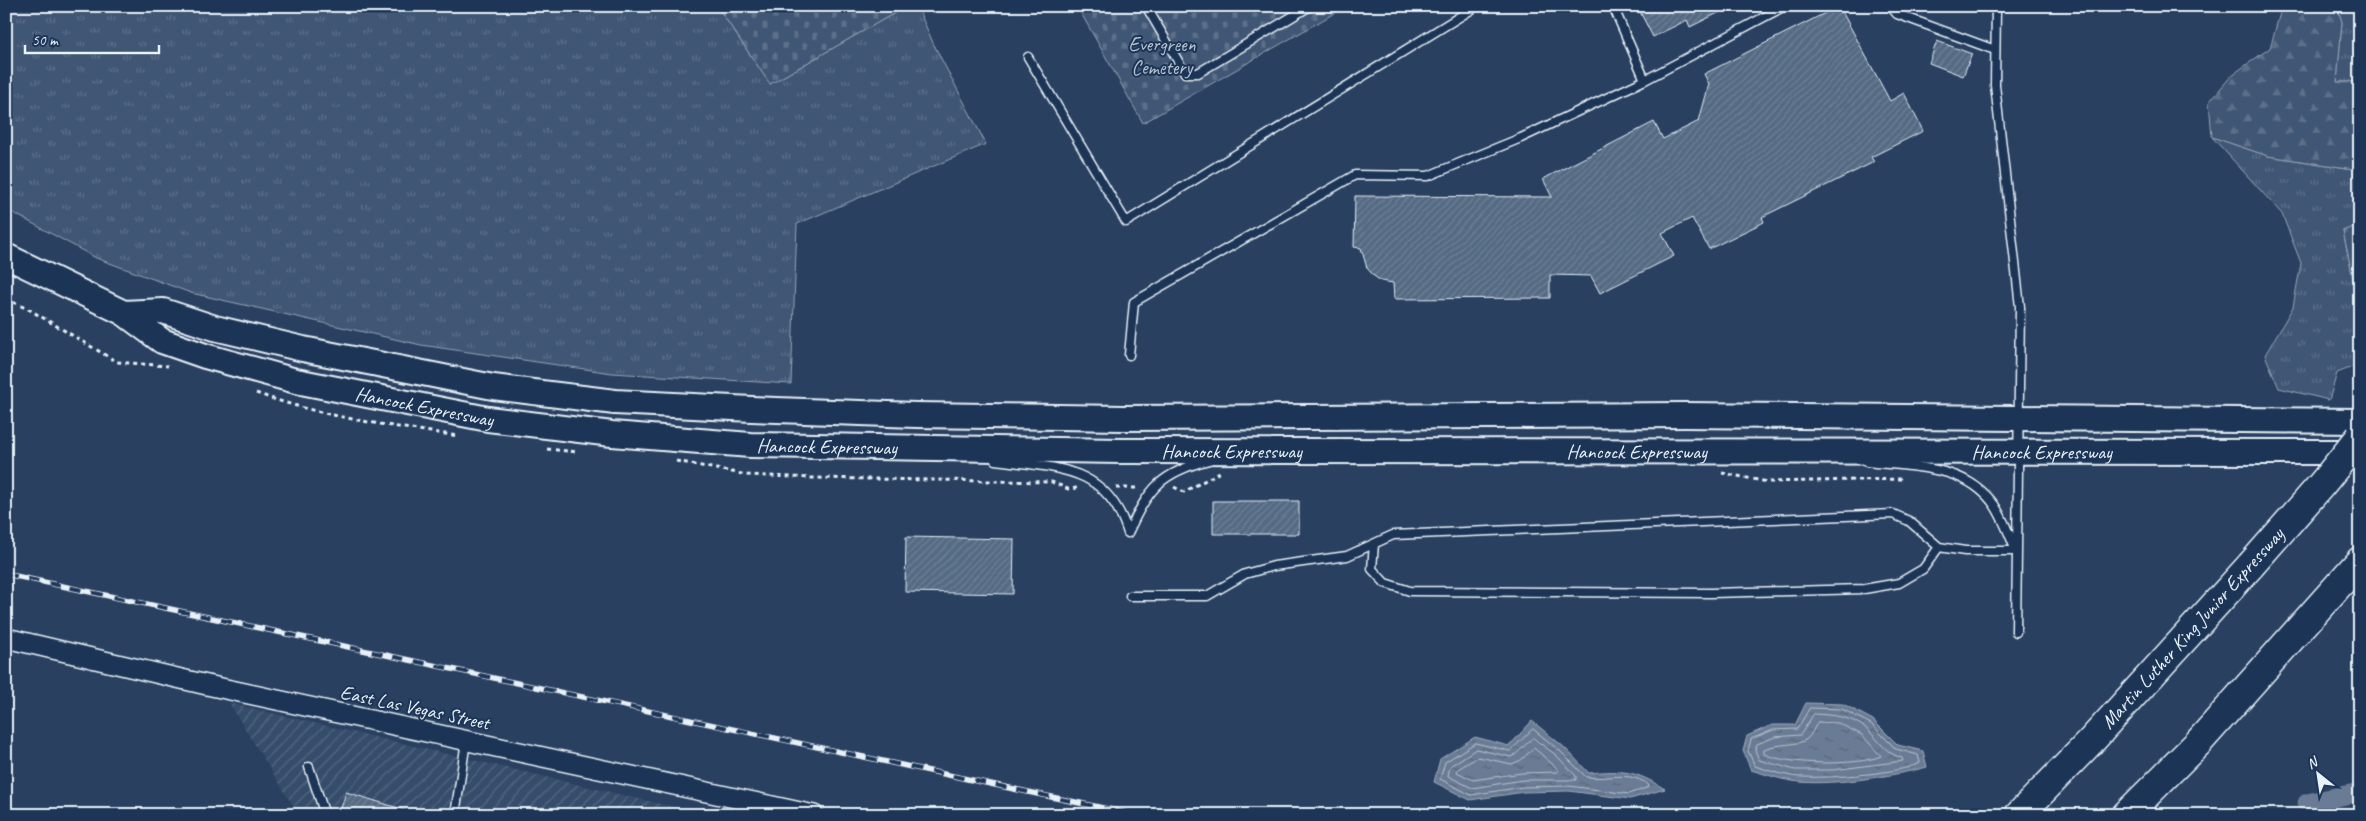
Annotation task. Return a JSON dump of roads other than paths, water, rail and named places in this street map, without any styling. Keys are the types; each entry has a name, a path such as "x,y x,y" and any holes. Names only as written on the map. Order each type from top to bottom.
{"highway":[{"name":"Martin Luther King Junior Expressway","path":"2019,815 2092,739 2251,565 2322,484 2360,437"},
{"path":"2126,815 2198,743 2359,562"}],"main road":[{"name":"Hancock Expressway","path":"6,256 124,313 162,341 205,356 296,381 488,419 612,434 750,445 1255,452 2360,452"},
{"name":"Hancock Expressway","path":"124,313 163,311 215,328 312,351 493,387 615,402 916,415 1123,418 1685,415 2360,421"}],"street":[{"name":"East Las Vegas Street","path":"6,638 466,741 814,815"}],"lane":[{"path":"1146,6 1185,72 1198,73 1310,6"},
{"path":"1028,57 1126,222 1477,6"},
{"path":"1613,6 1645,80"},
{"path":"1129,355 1134,302 1355,175 1428,176 1521,138 1645,80 1785,6"},
{"path":"1890,6 1897,14 1995,50"},
{"path":"1996,6 1995,85 2020,307 2016,632"},
{"path":"911,448 977,457"},
{"path":"987,458 1063,469 1090,479 1111,497 1118,508 1128,533 1146,498 1164,478 1208,460 1255,452"},
{"path":"1773,452 1849,460"},
{"path":"1858,462 1925,468 1965,478 1986,495 1995,506 2016,551"},
{"path":"1130,596 1207,596 1245,574 1274,566 1347,556 1393,536 1728,519 1893,514 1909,521 1938,547 1965,551 2016,551"},
{"path":"1374,544 1372,569 1385,583 1410,591 1515,593 1711,593 1864,590 1899,583 1923,568 1938,547"},
{"path":"455,815 466,741"},
{"path":"309,767 325,815"}],"water":[{"path":"1806,703 1843,704 1873,720 1898,745 1923,751 1927,767 1878,777 1822,783 1787,780 1751,770 1743,751 1747,736 1772,725 1795,725"},
{"path":"1532,721 1564,747 1589,773 1629,773 1645,778 1665,789 1630,799 1569,791 1524,792 1470,800 1434,782 1440,759 1475,737 1509,746"}],"waterway":[{"path":"2307,803 2360,792"}],"railway":[{"path":"6,574 1136,815"}],"park label":[{"name":"Evergreen Cemetery","path":"1162,56"}]}
